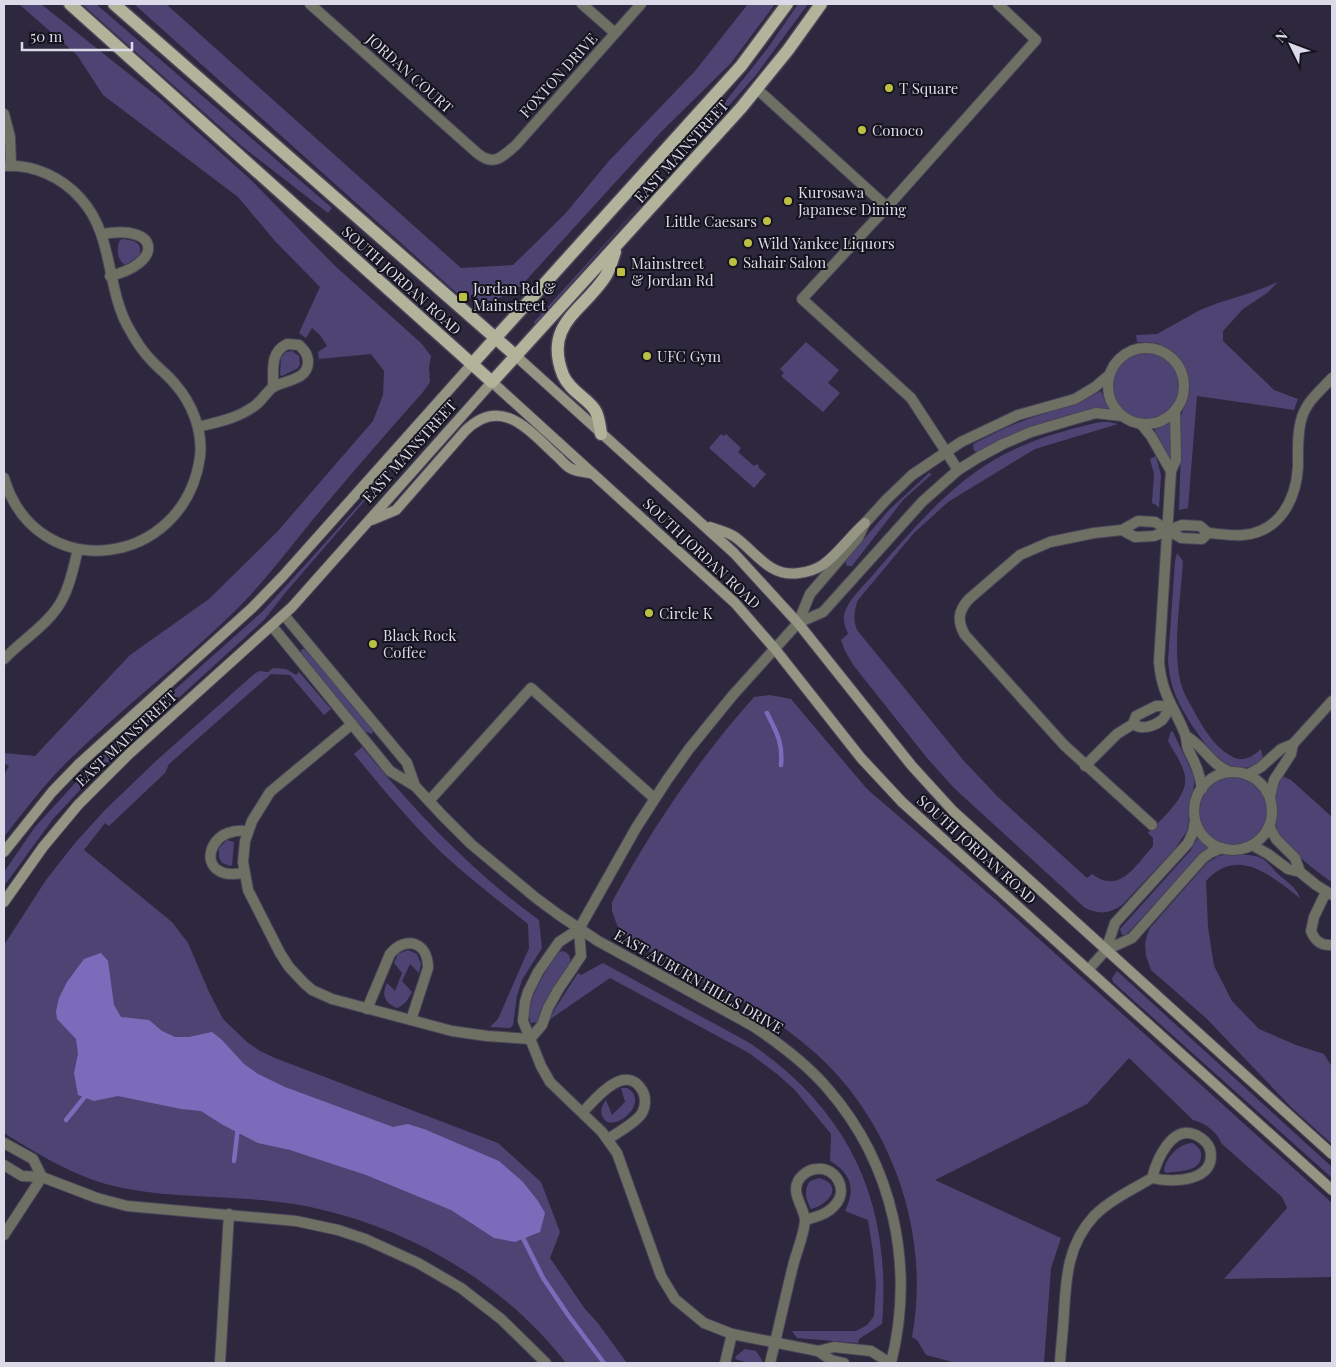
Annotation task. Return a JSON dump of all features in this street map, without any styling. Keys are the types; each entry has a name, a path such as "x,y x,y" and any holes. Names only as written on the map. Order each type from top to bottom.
{"main road":[{"name":"SOUTH JORDAN ROAD","path":"70,4 715,584 775,649 861,758 902,802 1332,1190"},
{"name":"SOUTH JORDAN ROAD","path":"114,4 496,338 734,553 798,623 912,766 941,799 1332,1154"},
{"name":"EAST MAINSTREET","path":"4,852 36,810 79,764 252,608 283,576 741,66 787,4"},
{"name":"EAST MAINSTREET","path":"4,902 57,829 94,788 129,754 284,615 757,89 788,50 820,4"},
{"path":"601,434 596,411 578,395 564,376 559,363 559,344 564,323 605,276 619,243"},
{"path":"368,521 396,510 472,425 490,415 515,422 529,431 571,468 594,475"},
{"path":"703,525 734,535 771,568 792,574 810,570 823,564 866,523"}],"street":[{"name":"JORDAN COURT","path":"310,4 477,153 484,158 492,160"},
{"path":"582,4 615,33"},
{"name":"FOXTON DRIVE","path":"492,160 500,158 516,145 641,4"},
{"path":"958,470 919,408 906,392 802,299 1036,40 998,4"},
{"path":"757,89 887,206"},
{"path":"4,114 10,137 8,166 50,175 64,183 88,207 103,234 110,276 121,312 133,336 151,360 181,391 193,412 198,427 200,457 193,485 185,502 171,520 153,536 131,546 105,551 78,549 46,536 28,522 14,504 4,478"},
{"path":"103,234 134,233 143,237 147,245 148,251 142,262 127,272 110,276"},
{"path":"198,427 226,420 246,411 261,401 273,388 297,378 308,366 307,354 298,345 287,344 276,352 273,358 273,388"},
{"path":"1150,347 1166,352 1178,364 1184,380 1183,396 1175,411 1160,422 1150,424 1131,422 1122,416 1112,405 1107,390 1109,375 1118,358 1134,349 1150,347"},
{"path":"352,724 270,792 258,810 248,831 243,852 244,873 248,890 254,906 280,953 295,974 321,995 348,1004 452,1031 476,1035 530,1039 542,1025 544,1016 558,990 581,956 579,929 654,798 705,730 798,623 810,594 858,538 866,523 901,485 946,451 978,433 1018,415 1075,399 1095,387 1109,375"},
{"path":"1152,825 1064,745 965,636 959,623 959,617 964,605 1013,559 1026,551 1050,542 1094,533 1122,530 1138,521 1155,522 1181,538 1202,539 1208,533 1240,535 1256,532 1273,524 1283,514 1296,486 1301,418 1307,406 1332,378"},
{"path":"1175,411 1176,460 1171,471 1159,662 1162,684 1186,736 1187,747 1198,767 1202,789"},
{"path":"798,623 823,612 908,516 958,470 1003,444 1031,432 1096,413 1122,416"},
{"path":"1141,424 1155,443 1171,471"},
{"path":"1122,530 1135,537 1154,536 1168,531"},
{"path":"4,659 57,608 66,591 78,549"},
{"name":"EAST AUBURN HILLS DRIVE","path":"284,615 407,763 415,786"},
{"name":"EAST AUBURN HILLS DRIVE","path":"272,626 390,771 415,786 456,830 490,861 579,929 753,1026 779,1043 802,1062 828,1088 849,1116 868,1148 881,1176 898,1239 901,1306 899,1328 891,1363 871,1351 834,1347 818,1351"},
{"path":"429,801 531,688 654,798"},
{"path":"1247,775 1266,763 1281,749 1293,744 1332,701"},
{"path":"1086,766 1110,740 1133,724 1136,716 1156,706 1171,706"},
{"path":"1133,724 1143,729 1162,720 1171,706"},
{"path":"1186,736 1196,741 1214,763 1230,772 1247,775 1257,780 1270,797 1272,808 1269,826 1265,834 1252,845 1235,850 1222,848 1209,841 1203,835 1196,819"},
{"path":"1270,797 1274,780 1291,754 1293,744"},
{"path":"1106,950 1115,923 1188,843 1196,819 1195,808 1197,798 1202,789 1209,781 1219,775 1230,772"},
{"path":"1269,826 1276,839 1295,858 1300,872"},
{"path":"244,873 222,872 215,866 210,853 216,839 222,835 233,831 248,831"},
{"path":"1252,845 1288,869 1300,872 1329,894 1314,917 1311,931 1321,944 1332,945"},
{"path":"1088,970 1106,950 1132,938 1204,858 1222,848"},
{"name":"EAST AUBURN HILLS DRIVE","path":"579,929 559,942 538,972 528,992 523,1021 535,1055 550,1082 608,1139 621,1162 657,1265 668,1290 683,1307 704,1323 732,1334 818,1351 831,1360 844,1363"},
{"path":"367,1009 390,954 402,944 410,943 422,948 427,953 428,960 428,968 411,1020"},
{"path":"582,1112 610,1085 626,1080 634,1082 640,1087 645,1099 642,1113 638,1118 608,1139"},
{"path":"1060,1363 1067,1271 1073,1247 1078,1238 1095,1215 1121,1196 1152,1178 1156,1164 1172,1139 1179,1134 1188,1133 1195,1135 1206,1142 1210,1148 1209,1163 1198,1176 1188,1179 1163,1181 1152,1178"},
{"path":"4,1142 33,1159 42,1177"},
{"path":"4,1164 22,1176 42,1177 97,1198 127,1206 229,1214 309,1223 353,1235 392,1250 433,1271 475,1298 512,1329 546,1363"},
{"path":"770,1363 805,1220 796,1188 804,1174 812,1170 827,1170 834,1173 841,1187 840,1198 830,1211 805,1220"},
{"path":"4,1235 42,1177"},
{"path":"220,1363 229,1214"},
{"path":"725,1363 732,1334"}],"shaded area":[{"path":"19,4 41,4 163,101 250,179 334,265 422,344 431,356 429,368 430,382 423,392 342,485 261,583 215,630 67,762 42,789 4,837 4,775 9,766 4,763 4,753 35,756 130,655 209,599 277,532 373,421 383,395 384,371 371,354 319,359 318,352 327,346 320,335 312,328 306,338 299,333 320,287 275,241 238,197 103,95 77,55"},
{"path":"82,4 96,4 332,208 328,213 244,148"},
{"path":"134,4 166,4 461,268 513,265 565,214 608,162 695,71 748,4 775,4 731,63 662,131 520,287 512,286 506,293 494,301 482,301 459,295"},
{"path":"798,4 808,4 756,75 535,324 534,322 669,173 767,49"},
{"path":"120,240 134,241 140,248 139,256 125,265 120,260 118,251"},
{"path":"1278,282 1267,293 1243,309 1223,331 1223,341 1274,390 1298,399 1294,410 1197,396 1188,508 1179,510 1181,447 1179,429 1180,419 1189,391 1188,376 1183,363 1168,349 1157,343 1137,342 1136,335 1157,334 1200,310"},
{"path":"806,342 839,370 828,383 840,393 823,412 781,376 784,373 780,369"},
{"path":"292,351 299,356 300,364 298,368 282,376 280,375 281,357 286,352"},
{"path":"1146,351 1159,354 1170,361 1177,372 1180,385 1177,398 1170,409 1159,416 1146,419 1133,416 1122,409 1115,398 1112,385 1115,372 1122,361 1133,354"},
{"path":"1101,391 1109,409 1075,413 1058,418 1026,430 979,452 974,451 973,445 975,443 1001,430"},
{"path":"443,410 264,620 93,776 53,819 4,886 4,872 35,827 97,759 263,611"},
{"path":"1101,422 1118,424 1035,449 948,502 914,533 858,600 855,619 857,630 964,761 998,797 1087,878 1092,874 1102,880 1111,881 1119,879 1134,869 1153,846 1153,838 1148,833 1168,813 1184,789 1184,772 1168,741 1171,731 1173,732 1195,778 1187,831 1174,850 1122,905 1108,912 1089,910 1084,907 954,788 927,758 854,666 841,640 848,634 844,616 852,599 920,522 967,478 1014,449 1051,435"},
{"path":"1170,422 1172,458 1170,459 1155,429"},
{"path":"721,434 724,436 726,434 741,448 738,452 754,466 757,464 766,474 754,488 709,448"},
{"path":"1156,456 1161,475 1159,508 1152,503 1154,474 1150,459"},
{"path":"929,473 932,474 903,500 852,566 847,566 845,561 889,510"},
{"path":"1177,553 1183,561 1177,642 1177,658 1182,687 1204,728 1221,749 1236,758 1246,759 1261,749 1263,759 1250,766 1235,768 1226,764 1208,747 1183,711 1173,687 1168,661"},
{"path":"302,649 307,649 373,731 372,734 361,730 300,654"},
{"path":"273,668 286,669 296,675 299,672 331,709 324,715 290,675 271,674 169,764 165,773 109,826 105,823 84,850 172,922 188,943 223,1019 247,1042 275,1058 498,1143 541,1182 560,1232 550,1258 585,1309 627,1363 566,1363 540,1333 479,1280 445,1258 372,1224 294,1204 252,1199 148,1192 111,1185 63,1167 4,1133 4,945 46,880 75,843 105,810 157,760 253,675 259,671 268,672"},
{"path":"770,695 791,699 867,789 997,901 1332,1203 1332,1277 1224,1279 1287,1208 1282,1197 1222,1144 1214,1132 1207,1126 1193,1120 1129,1058 1087,1104 935,1180 1061,1238 1051,1268 1044,1363 956,1363 926,1355 917,1340 912,1337 916,1301 916,1264 912,1228 903,1192 890,1157 873,1124 853,1094 823,1060 773,1020 621,936 612,911 612,902 627,875 660,821 695,770 754,697"},
{"path":"362,747 423,817 467,861 539,920 542,948 522,980 517,996 513,1025 510,1028 490,1027 498,1019 529,948 528,924 443,854 420,830 354,754"},
{"path":"1282,776 1291,780 1332,817 1332,882 1296,854 1277,830 1275,806 1277,789"},
{"path":"1233,777 1246,780 1257,787 1264,798 1267,811 1264,824 1257,835 1246,842 1233,845 1220,842 1209,835 1202,824 1199,811 1202,798 1209,787 1220,780"},
{"path":"1198,837 1210,847 1202,852 1126,935 1122,935 1120,929 1191,850"},
{"path":"227,840 234,842 232,865 230,866 222,863 219,858 219,848"},
{"path":"1231,854 1252,855 1264,860 1293,887 1300,898 1278,881 1254,868 1242,865 1230,866 1218,871 1206,881 1208,927 1214,966 1232,1001 1259,1029 1296,1045 1324,1054 1332,1067 1332,1144 1292,1108 1206,1018 1151,970 1146,956 1145,944 1150,928 1207,863 1218,856"},
{"path":"408,950 417,954 421,964 419,973 410,964 402,981 412,992 406,1002 398,1008 387,1001 384,991 387,983 395,991 402,973 394,963 398,954"},
{"path":"562,951 569,955 570,962 543,1005 537,1022 531,1023 530,1007 537,987 558,953"},
{"path":"101,953 108,961 114,1005 121,1017 149,1020 162,1031 175,1037 189,1037 212,1032 244,1064 258,1074 285,1087 393,1127 408,1124 424,1129 499,1161 523,1182 545,1213 540,1232 515,1242 494,1238 451,1210 366,1175 290,1150 258,1143 201,1111 181,1109 118,1096 94,1101 78,1095 74,1073 78,1054 76,1039 57,1019 56,1011 59,998 67,982 84,959"},
{"path":"603,963 748,1042 783,1069 813,1098 838,1129 857,1163 871,1200 880,1238 883,1280 882,1324 859,1339 858,1343 797,1338 792,1331 856,1331 867,1325 874,1316 876,1284 868,1220 845,1211 851,1189 847,1176 830,1161 831,1134 794,1089 749,1053 610,978 549,1020 578,973 581,975"},
{"path":"1117,971 1332,1167 1332,1178 1113,982 1112,978"},
{"path":"621,1088 627,1088 633,1093 634,1105 631,1111 620,1120 607,1122 601,1111 602,1106 606,1100 612,1115 625,1102"},
{"path":"1193,1143 1201,1152 1200,1162 1197,1166 1188,1170 1166,1173 1164,1171 1165,1166 1170,1156 1178,1148"},
{"path":"819,1178 831,1185 831,1195 823,1203 811,1209 807,1199 806,1188 810,1181"},
{"path":"745,1349 756,1351 762,1363 749,1363 735,1359"}],"waterway":[{"path":"767,713 779,738 781,765"},
{"path":"66,1120 87,1094"},
{"path":"234,1161 238,1127"},
{"path":"521,1234 543,1278 604,1363"}],"place":[{"name":"T Square","path":"889,88"},
{"name":"Conoco","path":"862,130"},
{"name":"Kurosawa Japanese Dining","path":"788,201"},
{"name":"Little Caesars","path":"767,221"},
{"name":"Wild Yankee Liquors","path":"748,243"},
{"name":"Sahair Salon","path":"733,262"},
{"name":"Mainstreet & Jordan Rd","path":"621,272"},
{"name":"Jordan Rd & Mainstreet","path":"463,297"},
{"name":"UFC Gym","path":"647,356"},
{"name":"Circle K","path":"649,613"},
{"name":"Black Rock Coffee","path":"373,644"}]}
